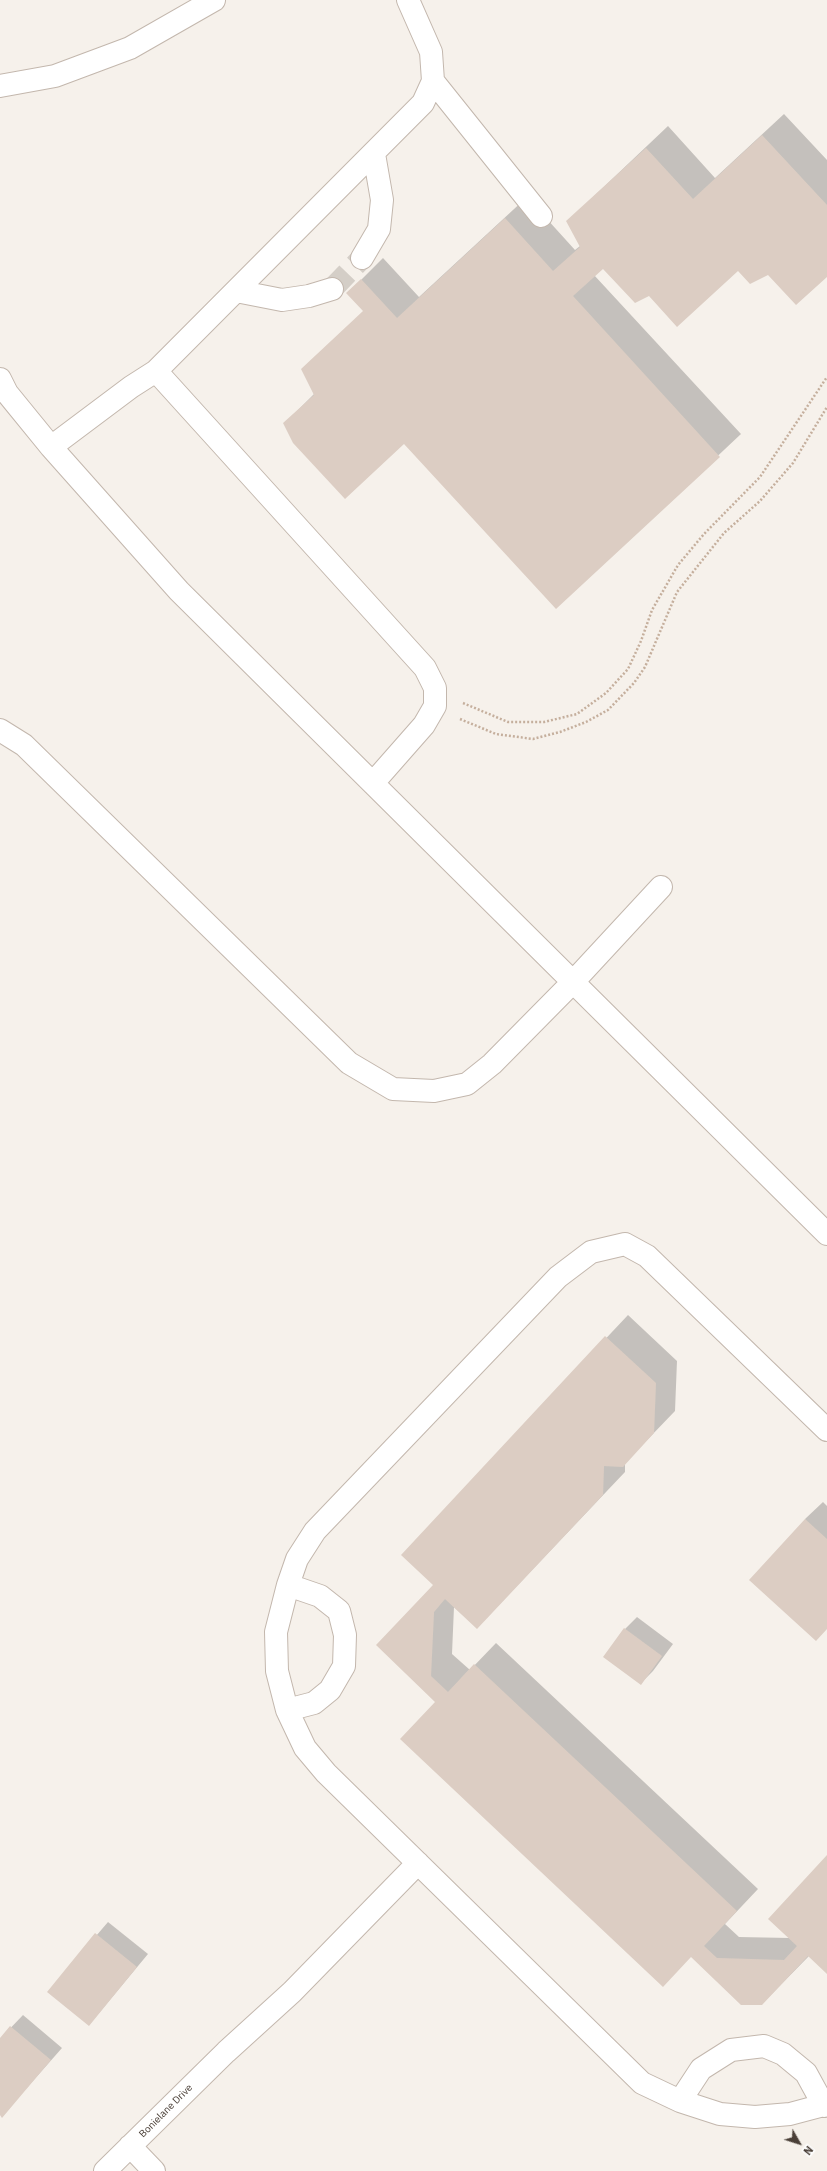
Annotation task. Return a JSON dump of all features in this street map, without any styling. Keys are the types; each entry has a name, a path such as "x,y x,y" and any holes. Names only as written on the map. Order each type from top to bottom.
{"street":[{"path":"0,86 55,76 130,48 214,0"},
{"path":"52,447 132,387 156,371 374,154 423,103 433,81 431,52 408,0"},
{"path":"433,81 541,216"},
{"path":"362,258 379,229 382,200 374,154"},
{"path":"236,292 282,300 309,296 332,289"},
{"path":"156,371 425,668 435,697 424,725 373,783"},
{"path":"0,379 7,393 52,447 180,591 827,1234"},
{"path":"0,730 24,745 348,1063 393,1089 434,1091 467,1084 492,1064 573,982 661,887"},
{"path":"680,2101 701,2069 731,2050 764,2046 783,2054 806,2073 825,2105 790,2114 756,2118 720,2114 680,2101 642,2083 326,1773 305,1748 288,1710 277,1671 276,1632 288,1585 297,1560 315,1531 558,1277 591,1252 625,1244 647,1256 827,1430"},
{"path":"288,1585 320,1596 339,1611 345,1635 344,1666 330,1690 314,1703 288,1710"},
{"name":"Bonielane Drive","path":"105,2171 226,2052 292,1992 418,1863"},
{"path":"130,2146 154,2171"}],"path":[{"path":"435,697 508,722 544,722 577,714 606,693 628,669 641,642 652,610 678,565 704,534 760,476 827,376"},
{"path":"435,697 468,724 496,734 533,739 560,732 586,722 608,710 634,683 645,667 677,592 724,533 760,501 793,463 827,407"}],"building":[{"path":"762,135 827,205 827,277 796,305 768,275 750,284 738,271 677,327 649,296 635,303 603,269 573,296 720,457 556,609 404,444 345,499 293,443 283,423 314,395 301,369 363,311 346,293 361,279 397,318 505,218 553,271 580,247 566,221 646,148 693,199"},
{"path":"605,1336 656,1383 654,1433 623,1467 604,1466 603,1495 477,1629 445,1599 434,1612 431,1676 448,1692 474,1664 737,1911 704,1946 717,1958 784,1960 797,1946 768,1919 827,1855 827,1974 808,1956 762,2005 741,2005 691,1957 663,1987 400,1739 435,1702 376,1645 433,1585 401,1555"},
{"path":"805,1519 827,1539 827,1629 816,1641 749,1580"},
{"path":"624,1628 662,1656 641,1685 603,1657"},
{"path":"95,1933 137,1967 89,2026 47,1992"},
{"path":"10,2026 51,2060 2,2118 0,2115 0,2038"}],"tunnel":[{"path":"332,289 362,258"}]}
